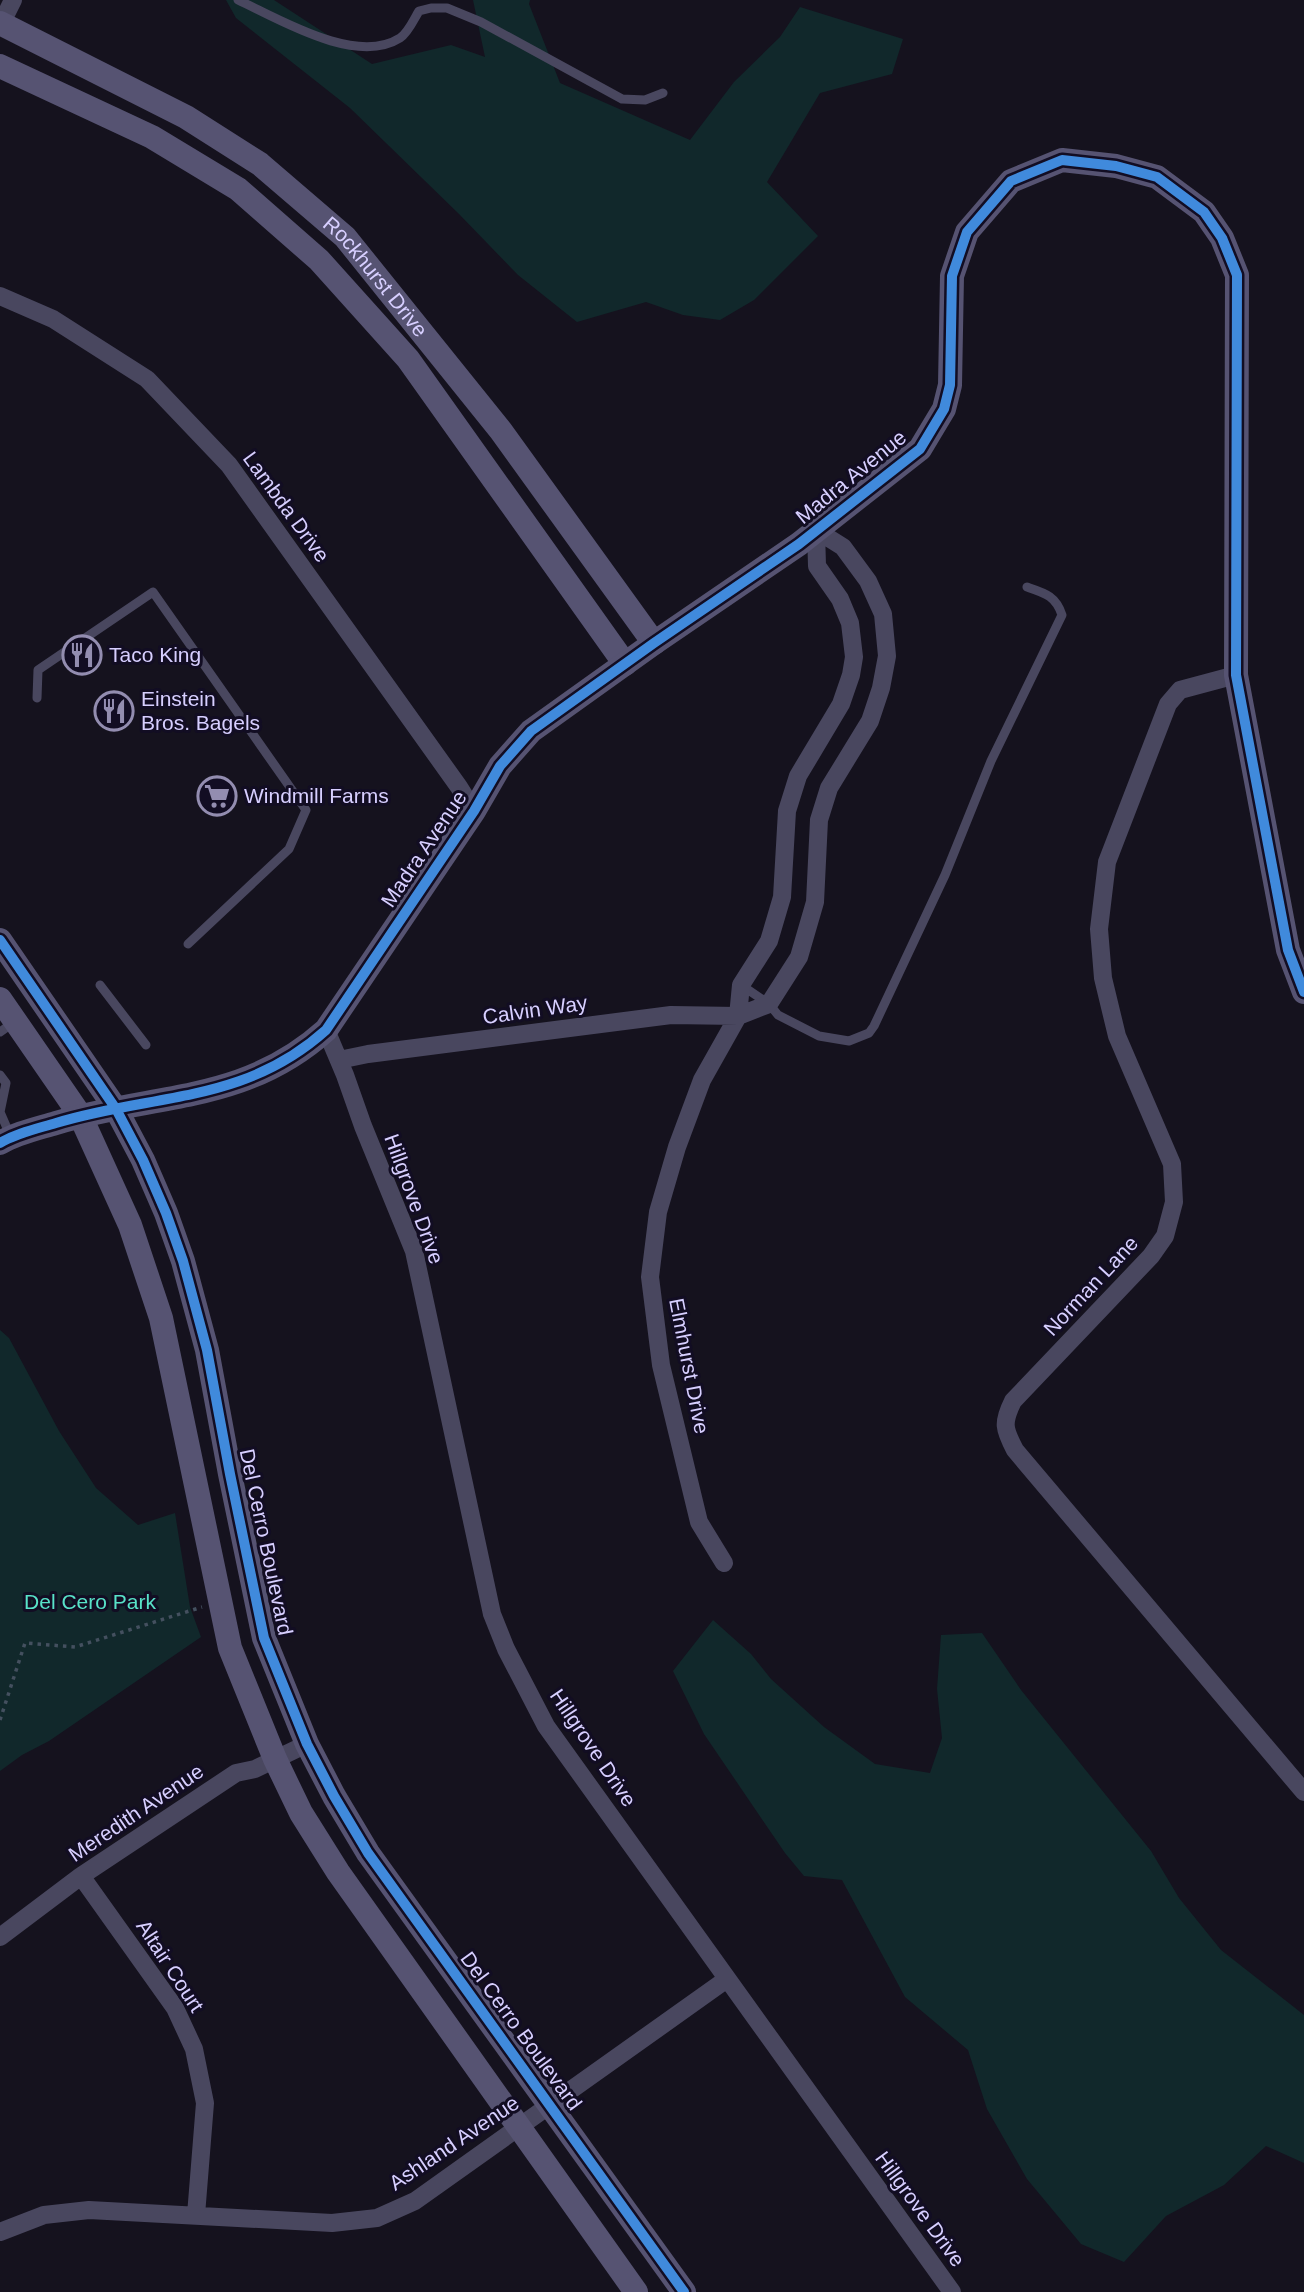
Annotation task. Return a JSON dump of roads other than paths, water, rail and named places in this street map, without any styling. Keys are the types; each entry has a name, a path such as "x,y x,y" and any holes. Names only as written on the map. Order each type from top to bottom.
{"street":[{"path":"1,24 13,0"},
{"name":"Rockhurst Drive","path":"1,24 186,117 261,164 345,237 501,431 654,643"},
{"name":"Rockhurst Drive","path":"0,66 152,137 227,182 319,260 408,359 625,664"},
{"name":"Madra Avenue","path":"6,1140 80,1115 207,1092 267,1072 306,1048 326,1030 474,811 500,766 531,731 816,530 920,449 944,409 950,385 952,276 967,232 1010,181 1062,160 1116,166 1157,177 1204,212 1222,238 1237,275 1236,675 1289,950 1304,992"},
{"name":"Lambda Drive","path":"0,296 52,319 146,379 229,465 474,811"},
{"path":"737,1016 769,1004 799,957 815,902 819,820 829,788 870,721 881,688 887,656 883,614 868,581 844,547 816,530"},
{"name":"Elmhurst Drive","path":"724,1563 699,1522 661,1365 650,1277 658,1212 677,1147 702,1080 737,1016 741,985 769,941 782,897 787,811 798,776 841,704 851,675 854,657 850,623 840,599 817,566 816,530"},
{"name":"Norman Lane","path":"1236,675 1180,690 1168,704 1107,862 1099,929 1102,978 1118,1036 1172,1164 1174,1202 1165,1236 1151,1256 1013,1401 1006,1416 1005,1431 1016,1450 1304,1792"},
{"name":"Del Cerro Boulevard","path":"0,940 116,1109 144,1160 166,1213 187,1273 207,1350 264,1638 307,1744 334,1796 369,1853 684,2292"},
{"path":"0,999 8,1026 80,1115 130,1225 161,1318 230,1648 275,1759 301,1813 338,1872 636,2292"},
{"name":"Calvin Way","path":"339,1060 671,1015 737,1016"},
{"name":"Hillgrove Drive","path":"326,1030 414,1251 492,1614 506,1649 546,1726 952,2292"},
{"name":"Meredith Avenue","path":"0,1937 81,1876 236,1773 255,1769 307,1744"},
{"name":"Altair Court","path":"81,1876 175,2008 194,2049 205,2103 196,2215"},
{"name":"Ashland Avenue","path":"0,2232 44,2215 89,2210 332,2223 377,2218 415,2200 727,1979"}],"lane":[{"path":"238,0 340,44 359,47 374,46 402,37 418,11 447,8 481,22 622,99 645,100 663,93"},
{"path":"741,985 769,1004 778,1015 819,1036 849,1041 869,1033 945,875 991,761 1062,615 1058,602 1045,593 1027,587"},
{"path":"37,698 38,670 153,592 306,810 289,849 188,944"},
{"path":"100,985 146,1045"},
{"path":"0,1075 6,1083 0,1112 6,1140"}],"place":[{"name":"Taco King","path":"82,655"},
{"name":"Einstein Bros. Bagels","path":"114,711"},
{"name":"Windmill Farms","path":"217,796"}],"park label":[{"name":"Del Cero Park","path":"90,1602"}]}
